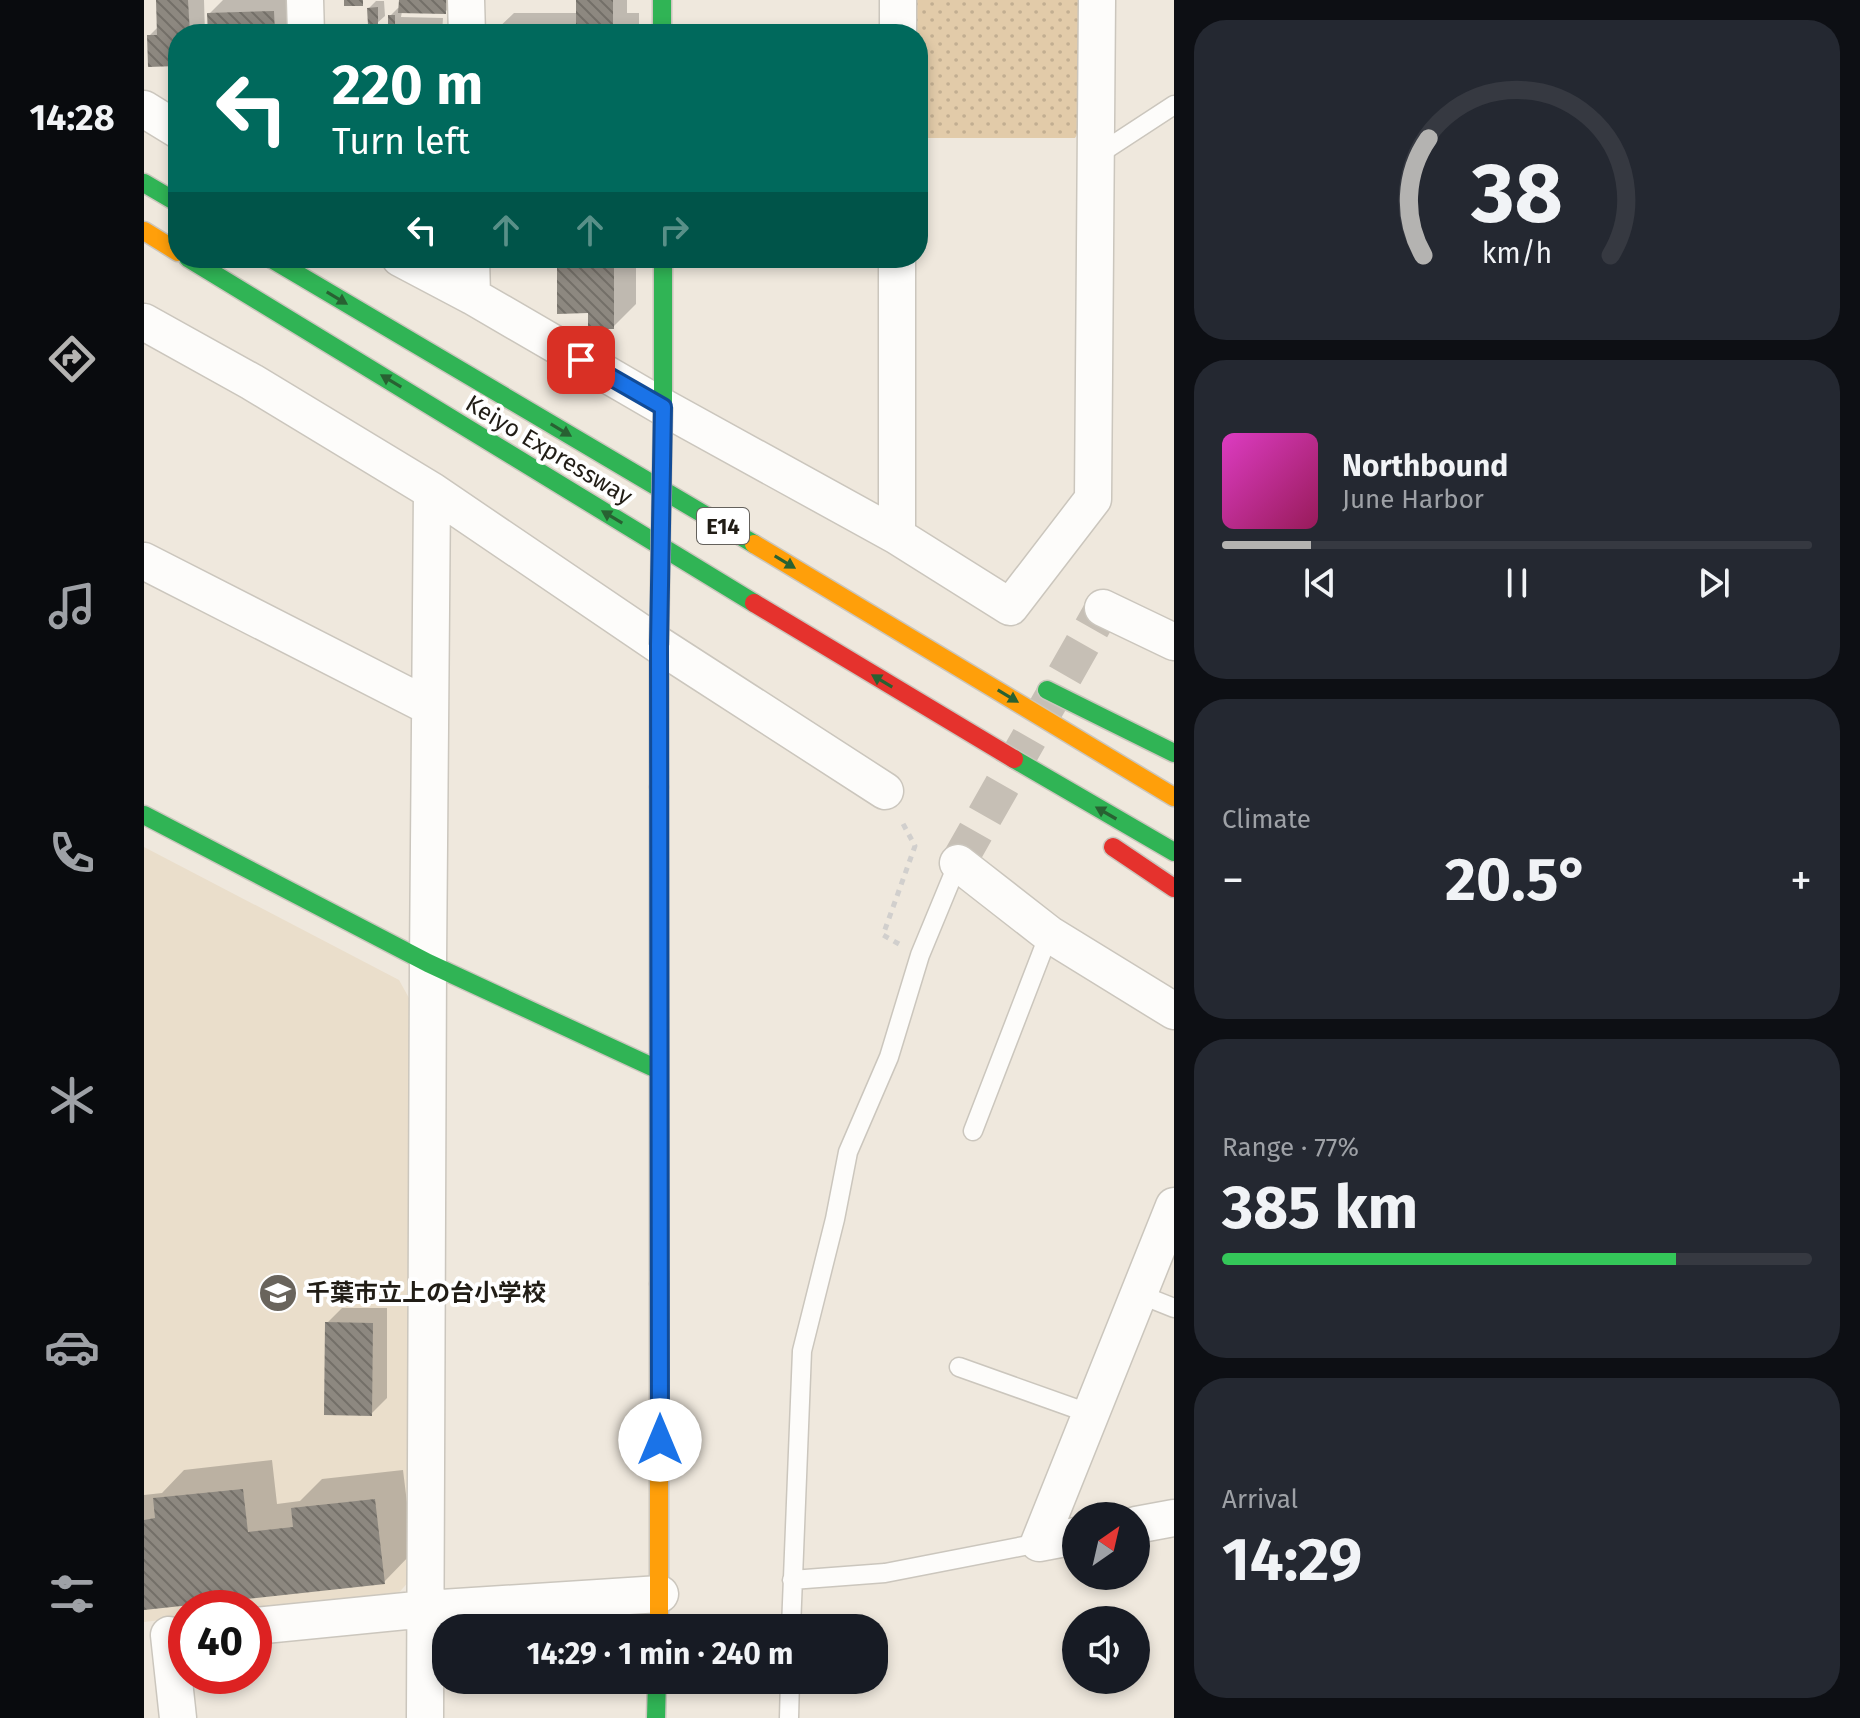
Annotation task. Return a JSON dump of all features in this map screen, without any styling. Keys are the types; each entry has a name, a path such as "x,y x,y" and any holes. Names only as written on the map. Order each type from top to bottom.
{"main road":[{"path":"662,0 662,24"},
{"path":"144,183 168,197"},
{"path":"144,231 168,246"},
{"name":"Keiyo Expressway","path":"204,268 945,719 1174,852"},
{"name":"Keiyo Expressway","path":"287,268 821,583 1174,797"},
{"path":"660,1611 659,645 663,268"},
{"path":"821,583 972,654"},
{"path":"1027,680 1174,753"},
{"path":"945,719 1052,801"},
{"path":"144,815 428,963 659,1070"},
{"path":"1100,837 1174,888"},
{"path":"656,1718 657,1694"}],"street":[{"path":"305,0 306,24"},
{"path":"466,0 467,24"},
{"path":"898,0 898,24"},
{"path":"419,268 897,536 1010,607 1093,499 1097,0"},
{"path":"144,109 168,124"},
{"path":"471,268 472,296"},
{"path":"897,268 897,536"},
{"path":"144,322 252,382 432,491 659,645 885,791"},
{"path":"425,1718 432,491"},
{"path":"144,561 430,707"},
{"path":"1103,608 1174,642"},
{"path":"958,863 1049,934 1174,1011"},
{"path":"1039,1543 1174,1206"},
{"path":"1150,1522 1174,1518"},
{"path":"1039,1543 1062,1539"},
{"path":"272,1624 426,1609 660,1611"},
{"path":"166,1635 178,1718"}],"lane":[{"path":"1096,156 1174,105"},
{"path":"791,1614 802,1351 835,1219 848,1152 889,1057 920,955 958,863"},
{"path":"973,1131 1049,934"},
{"path":"1139,1294 1174,1308"},
{"path":"959,1367 1091,1414"},
{"path":"792,1580 885,1573 1039,1543"},
{"path":"789,1718 790,1694"}],"path":[{"path":"885,791 915,846 883,935 920,955"}],"shaded area":[{"path":"909,0 1085,0 1085,122 1075,138 928,138 928,24 909,24"},
{"name":"千葉市立上の台小学校","path":"144,847 399,980 414,1007 411,1579 396,1596 272,1606 272,1590 168,1590 168,1619 144,1622"}],"building":[{"path":"156,0 188,0 189,24 168,24 168,66 148,67 147,35 157,35"},
{"path":"344,0 363,0 363,6 344,6"},
{"path":"399,0 446,0 446,14 398,13"},
{"path":"576,0 613,0 613,24 576,24"},
{"path":"378,7 378,24 368,24 367,8"},
{"path":"274,11 275,24 208,24 207,13"},
{"path":"388,15 395,15 395,24 388,24"},
{"path":"557,268 614,268 614,329 588,329 588,313 557,314"},
{"path":"325,1322 373,1323 372,1416 324,1415"},
{"path":"243,1489 248,1532 293,1527 291,1508 375,1499 385,1584 272,1596 272,1590 168,1590 168,1607 144,1610 144,1520 155,1518 153,1498"}],"tunnel":[{"path":"958,863 1103,608"}],"traffic: fast":[{"path":"662,0 662,24"},
{"path":"144,183 168,197"},
{"path":"204,268 754,603"},
{"path":"287,268 754,544"},
{"path":"663,268 663,407"},
{"path":"659,645 663,407"},
{"path":"1047,690 1174,753"},
{"path":"1014,759 1174,852"},
{"path":"659,787 659,1284"},
{"path":"144,815 428,963 659,1070"},
{"path":"656,1718 657,1694"}],"traffic: slow":[{"path":"144,231 168,246"},
{"path":"754,544 1174,797"},
{"path":"659,645 659,787"},
{"path":"659,1284 659,1614"}],"traffic: jam":[{"path":"754,603 1014,759"},
{"path":"1113,847 1174,888"}],"place":[{"name":"千葉市立上の台小学校","path":"278,1293"}],"route":[{"path":"581,360 663,407 659,645 660,1440"}]}
